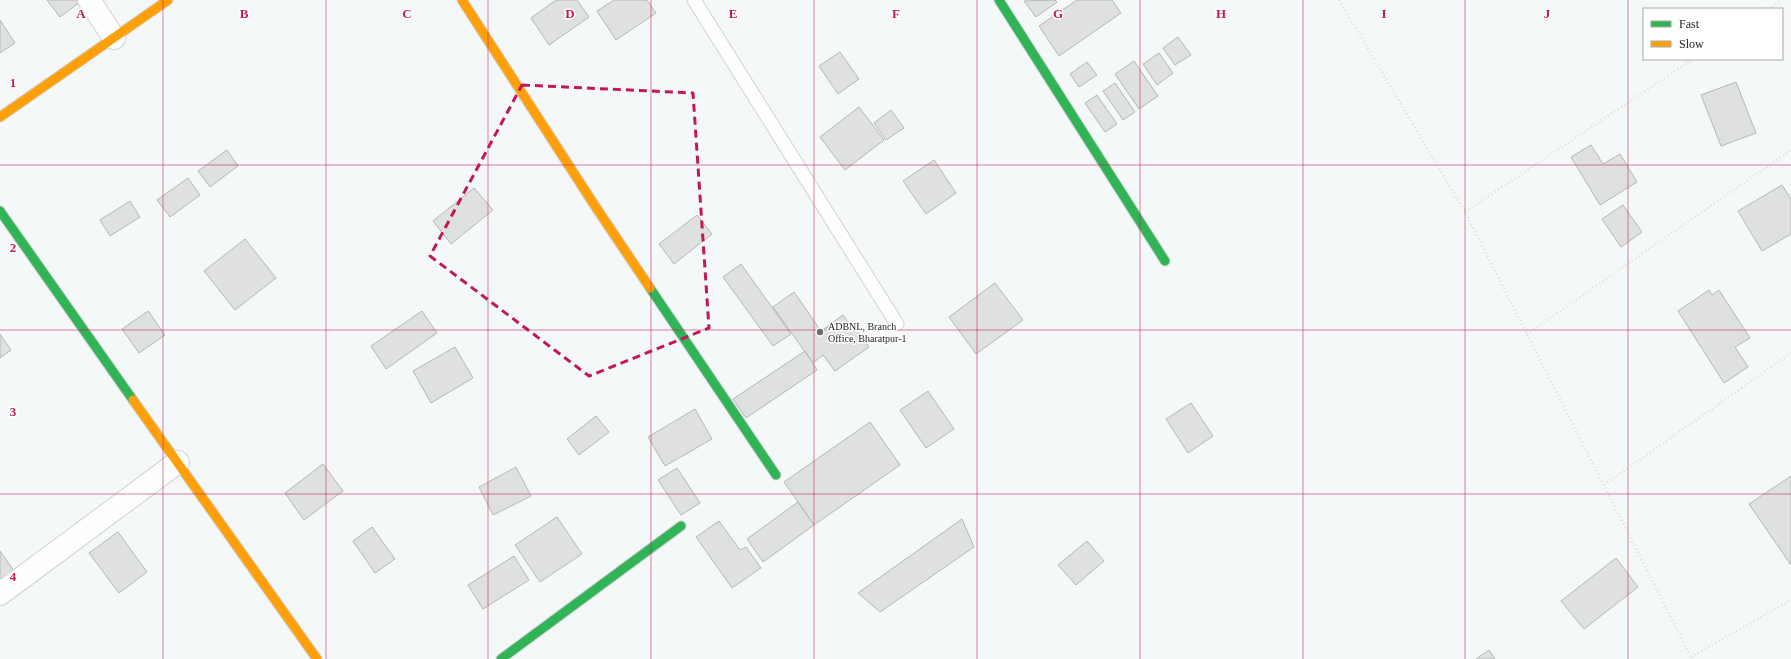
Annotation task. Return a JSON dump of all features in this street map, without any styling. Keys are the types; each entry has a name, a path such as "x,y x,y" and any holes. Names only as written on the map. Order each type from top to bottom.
{"street":[{"path":"89,0 114,38"},
{"path":"0,117 168,0"},
{"path":"462,0 595,206 776,475"},
{"path":"999,0 1164,261"},
{"path":"0,211 317,659"},
{"path":"0,594 178,462"},
{"path":"501,659 681,526"}],"lane":[{"path":"694,0 897,324"}],"path":[{"path":"1339,0 1465,212 1692,658 1791,600"},
{"path":"1770,8 1782,0"},
{"path":"1465,212 1692,60"},
{"path":"1527,334 1791,150"},
{"path":"1604,485 1791,353"}],"highlighted area":[{"path":"522,85 693,93 709,328 589,376 430,256"}],"building":[{"path":"47,0 83,0 60,17"},
{"path":"556,0 577,0 589,17 549,45 531,18"},
{"path":"614,0 647,0 656,13 616,40 597,11"},
{"path":"1055,0 1057,2 1036,17 1024,1"},
{"path":"1077,0 1112,0 1121,13 1059,56 1039,26"},
{"path":"0,20 15,43 0,53"},
{"path":"1178,37 1191,55 1175,65 1163,48"},
{"path":"840,52 859,79 838,94 819,66"},
{"path":"1159,53 1173,73 1157,85 1143,64"},
{"path":"1134,61 1158,96 1139,109 1115,74"},
{"path":"1087,62 1097,75 1079,87 1070,74"},
{"path":"1736,82 1756,133 1721,146 1701,95"},
{"path":"1115,83 1135,112 1123,120 1103,91"},
{"path":"1097,95 1117,124 1105,132 1085,103"},
{"path":"859,107 884,140 845,170 820,137"},
{"path":"891,110 904,128 886,140 874,123"},
{"path":"1591,145 1603,164 1620,154 1637,182 1600,205 1571,157"},
{"path":"227,150 238,166 210,187 198,171"},
{"path":"934,160 956,193 926,214 903,181"},
{"path":"188,178 200,195 170,217 157,200"},
{"path":"1782,185 1791,199 1791,234 1762,251 1738,211"},
{"path":"474,188 493,210 451,244 433,221"},
{"path":"130,201 140,217 110,236 100,220"},
{"path":"1623,205 1642,232 1621,247 1602,219"},
{"path":"697,215 712,234 674,264 659,244"},
{"path":"245,239 276,278 235,310 204,271"},
{"path":"741,264 791,334 773,346 723,277"},
{"path":"995,283 1023,320 976,354 949,317"},
{"path":"1709,290 1712,295 1719,290 1750,338 1735,347 1748,367 1724,383 1678,311"},
{"path":"794,292 821,331 843,315 853,329 855,327 869,347 835,371 823,355 813,363 773,307"},
{"path":"148,311 165,335 139,353 122,329"},
{"path":"422,311 437,333 386,369 371,346"},
{"path":"0,334 11,350 0,358"},
{"path":"455,347 473,378 431,403 413,371"},
{"path":"805,351 817,370 746,418 733,399"},
{"path":"928,391 954,429 926,448 900,410"},
{"path":"1191,403 1213,436 1188,453 1166,419"},
{"path":"695,409 712,439 665,466 648,437"},
{"path":"596,416 609,432 579,455 567,439"},
{"path":"870,422 900,465 814,525 784,482"},
{"path":"323,464 343,491 304,520 285,493"},
{"path":"516,467 531,496 493,515 479,487"},
{"path":"677,468 700,503 681,515 658,480"},
{"path":"1791,476 1791,565 1749,504"},
{"path":"798,502 814,525 763,562 747,539"},
{"path":"557,517 582,554 540,582 515,545"},
{"path":"962,519 974,547 880,612 858,593"},
{"path":"719,521 740,550 746,547 761,568 732,588 696,537"},
{"path":"372,527 395,559 375,573 353,541"},
{"path":"118,532 147,572 119,593 89,553"},
{"path":"1087,541 1104,561 1076,585 1058,565"},
{"path":"0,551 19,578 0,591"},
{"path":"514,556 529,580 483,609 468,585"},
{"path":"1616,558 1638,587 1584,629 1561,601"},
{"path":"1489,650 1495,659 1476,659"}],"traffic: fast":[{"path":"999,0 1165,261"},
{"path":"0,211 133,400"},
{"path":"650,288 776,475"},
{"path":"501,659 681,526"}],"traffic: slow":[{"path":"0,117 168,0"},
{"path":"462,0 595,206 650,288"},
{"path":"133,400 317,659"}],"place":[{"name":"ADBNL, Branch Office, Bharatpur-1","path":"820,332"}]}
